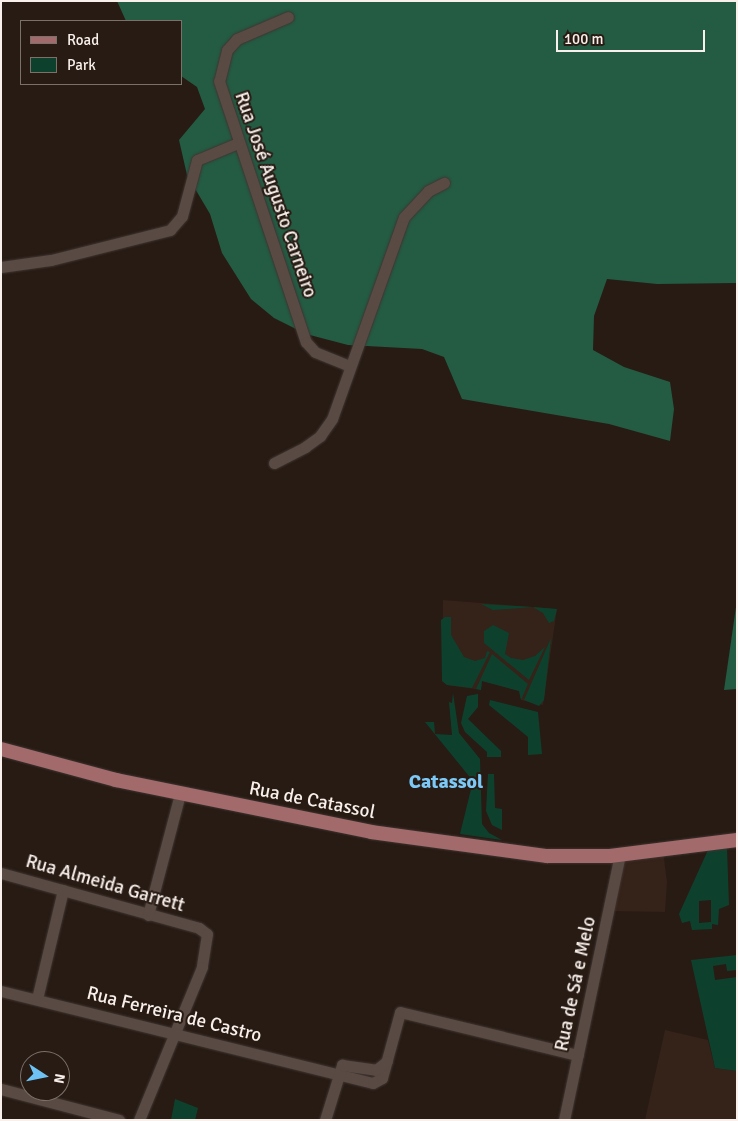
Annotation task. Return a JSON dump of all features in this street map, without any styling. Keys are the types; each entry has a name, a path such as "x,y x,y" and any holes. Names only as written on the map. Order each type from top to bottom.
{"main road":[{"name":"Rua de Catassol","path":"1,750 180,794 409,839 547,856 620,855 737,840"}],"street":[{"name":"Rua José Augusto Carneiro","path":"288,17 237,39 221,63 219,81 222,98 306,342 315,352 350,366"},
{"path":"1,267 51,260 170,230 182,216 197,160 238,144"},
{"path":"274,463 290,456 320,436 332,419 404,217 428,190 444,183"},
{"path":"148,915 180,794"},
{"name":"Rua de Sá e Melo","path":"564,1120 620,855"},
{"name":"Rua Almeida Garrett","path":"1,873 200,928 207,934 208,939 202,967 175,1033"},
{"path":"37,999 63,890"},
{"name":"Rua Ferreira de Castro","path":"1,990 376,1083 382,1078 400,1012 578,1055"},
{"path":"139,1120 175,1033"},
{"path":"324,1120 339,1075"},
{"path":"1,1089 120,1120"}],"shaded area":[{"path":"443,600 557,609 543,705 521,700 519,691 482,681 481,690 447,685 442,681"},
{"path":"663,851 667,882 665,912 610,911 621,856"},
{"path":"665,1030 708,1040 715,1068 737,1071 737,1120 645,1120"}],"green space":[{"path":"117,1 737,1 737,283 657,284 607,279 594,316 593,350 624,367 670,382 674,409 670,441 609,424 462,399 444,357 422,349 348,345 306,334 274,318 251,299 222,253 210,214 187,175 179,140 205,109 197,87 182,77 182,20 126,20"},
{"path":"737,600 737,689 724,690"},
{"path":"481,604 533,607 493,610"},
{"path":"533,607 557,609 554,621 549,623 543,613"},
{"path":"445,617 451,617 451,635 464,657 475,661 485,658 487,651 490,652 472,688 447,685 442,681 441,620"},
{"path":"493,625 509,633 505,654 511,658 523,660 535,656 545,647 529,680 484,643 484,631"},
{"path":"551,638 544,700 539,706 524,700"},
{"path":"492,654 528,684 521,700 519,691 482,681 481,690 476,689"},
{"path":"453,693 459,733 480,759 482,824 489,833 502,840 460,834 473,781 425,722 434,722 435,734 452,735 449,702 452,703"},
{"path":"478,694 478,707 468,719 501,751 501,757 487,757 487,752 465,732 461,723 467,696"},
{"path":"490,700 538,712 542,754 528,755 528,737 489,705"},
{"path":"488,774 494,774 495,808 502,809 502,830 492,825 486,811"},
{"path":"727,848 729,905 719,909 718,925 712,924 712,929 692,930 690,921 682,923 679,914 708,850","holes":["711,900 711,922 699,923 699,901"]},
{"path":"737,955 737,970 727,971 726,964 713,966 715,980 737,977 737,1071 715,1068 691,960"},
{"path":"175,1099 198,1108 195,1120 171,1120"}],"district":[{"name":"Catassol","path":"446,781"}]}
